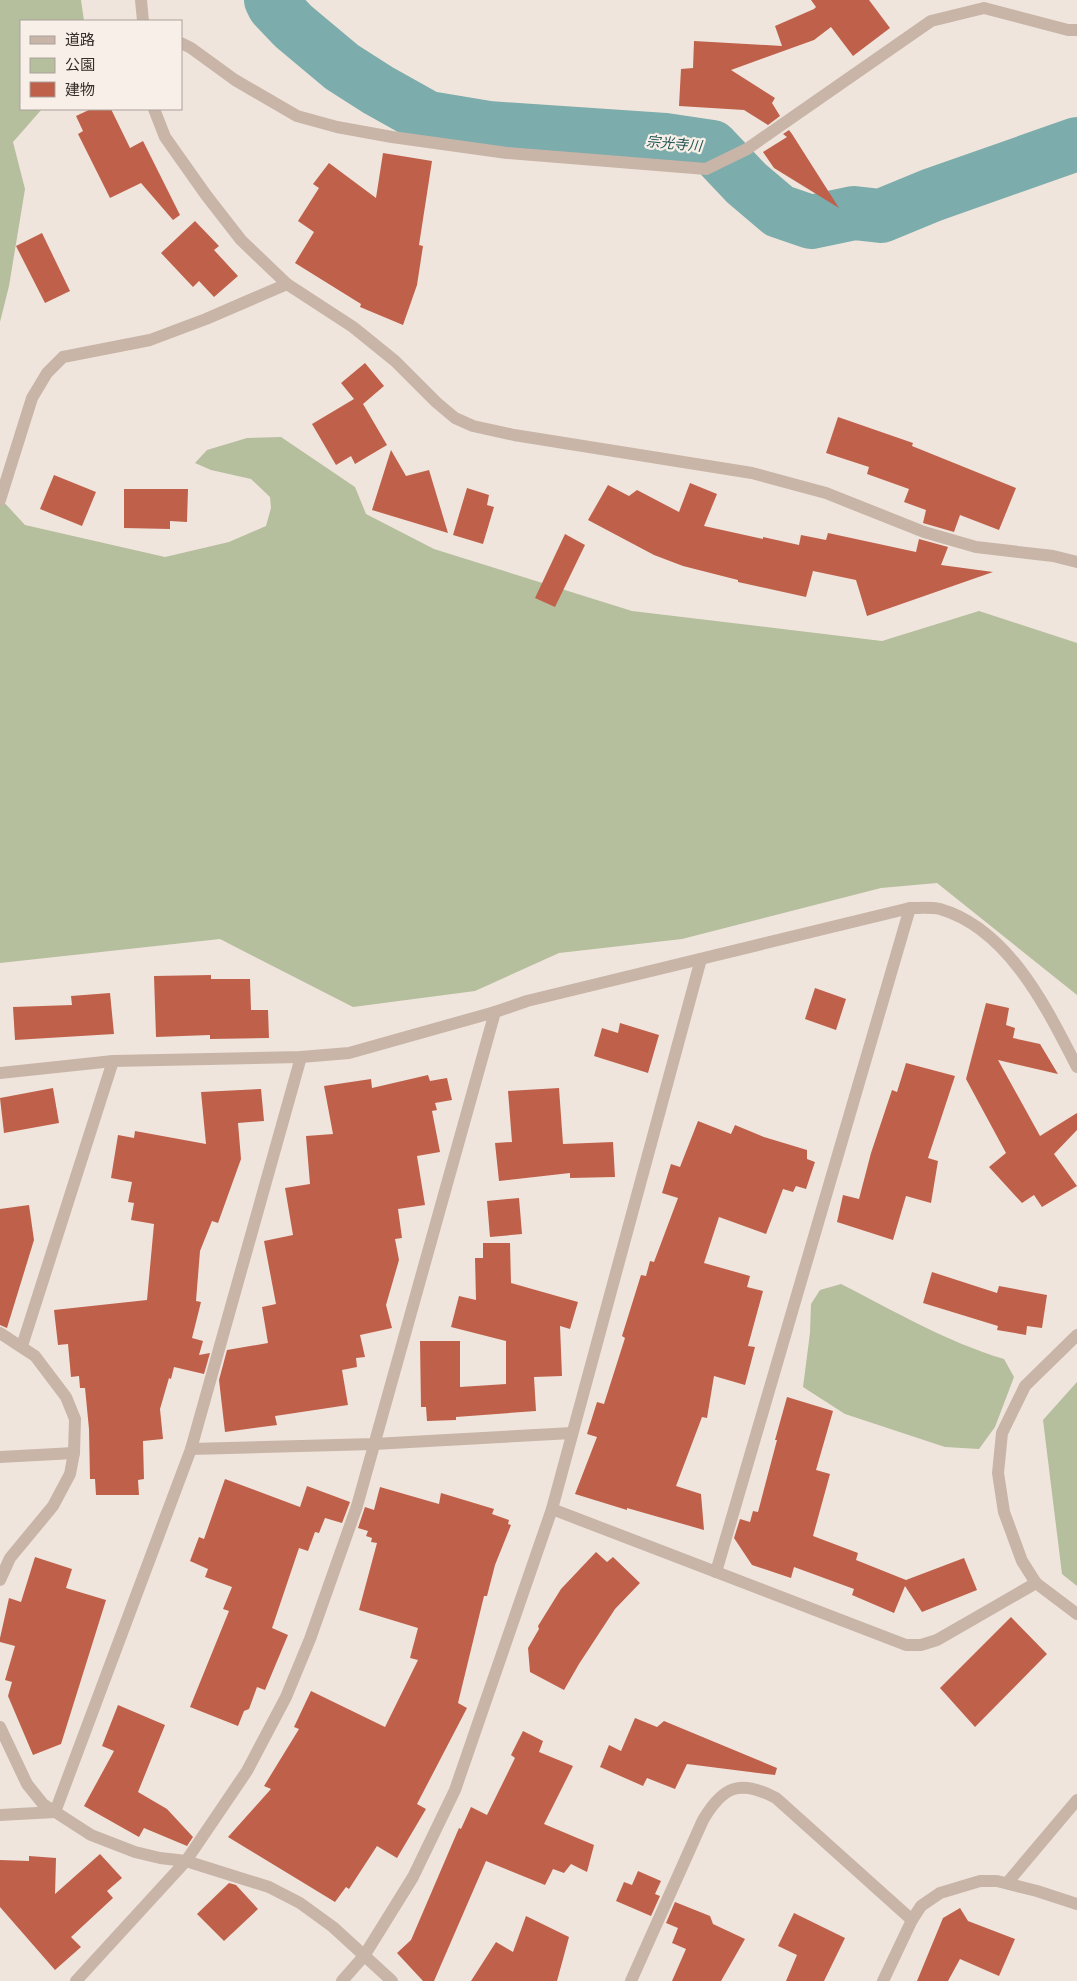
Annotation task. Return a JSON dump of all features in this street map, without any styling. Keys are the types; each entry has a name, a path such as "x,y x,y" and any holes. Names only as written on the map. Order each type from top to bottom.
{"street":[{"path":"141,0 143,20"},
{"path":"182,43 192,48 235,80 297,116 337,127 392,137 507,153 706,170 747,149 931,21 984,8 1068,30 1077,30"},
{"path":"154,110 165,137 241,240 287,284 353,327 395,361 455,418 473,426 514,435 752,473 826,493 924,532 976,547 1053,556 1077,562"},
{"path":"0,500 32,398 47,373 63,357 150,340 287,284"},
{"path":"716,1572 910,908"},
{"path":"0,1073 113,1061 302,1057 349,1053 495,1012 527,1001 910,908 939,909 967,919 1015,961 1050,1014 1077,1067"},
{"path":"342,1981 364,1956 413,1877 456,1790 552,1509 701,960"},
{"path":"76,1981 186,1861 247,1770 286,1697 310,1640 357,1506 495,1012"},
{"path":"55,1812 191,1449 302,1057"},
{"path":"22,1346 113,1061"},
{"path":"0,1333 35,1356 66,1397 74,1419 74,1453 70,1474 54,1506 10,1558 0,1580"},
{"path":"1077,1335 1025,1386 1002,1433 998,1473 1004,1512 1022,1561 1036,1583 1077,1614"},
{"path":"191,1449 374,1444 572,1433"},
{"path":"0,1457 74,1453"},
{"path":"552,1509 906,1645 921,1645 937,1640 1036,1583"},
{"path":"0,1727 27,1784 43,1804 91,1836 134,1852 186,1861 268,1887 300,1903 334,1927 392,1981"},
{"path":"631,1981 703,1820 710,1808 727,1791 741,1786 759,1788 776,1798 912,1920"},
{"path":"1007,1883 1077,1800"},
{"path":"0,1815 55,1812"},
{"path":"883,1981 912,1920 921,1906 940,1893 980,1881 997,1881 1037,1890 1077,1904"}],"green space":[{"path":"0,0 81,0 84,20 20,20 20,110 41,110 13,142 25,189 9,286 0,322"},
{"path":"281,437 355,487 366,514 434,549 632,611 882,641 979,611 1077,643 1077,995 937,883 881,888 682,939 559,953 475,991 353,1007 220,939 0,963 0,498 25,525 165,557 229,542 266,526 271,508 270,497 251,479 211,470 195,463 207,450 247,438"},
{"path":"841,1284 941,1335 1004,1359 1014,1377 995,1427 979,1449 945,1447 845,1414 803,1387 810,1333 811,1304 820,1290"},
{"path":"1077,1382 1077,1586 1062,1574 1043,1420"}],"building":[{"path":"811,0 869,0 890,28 853,56 831,27 814,40 731,70 775,98 772,103 780,116 768,125 744,110 679,106 681,69 693,68 694,41 782,46 775,26 814,9 816,7"},
{"path":"89,110 111,110 130,148 143,141 180,215 173,220 141,183 110,198 78,134 83,131 76,116"},
{"path":"789,130 839,208 774,168 763,152 787,137 783,134"},
{"path":"383,153 432,161 419,245 423,246 417,285 403,325 360,307 361,304 295,263 314,232 298,221 319,188 313,184 329,163 376,198"},
{"path":"195,221 219,246 214,250 238,276 214,297 199,281 193,287 161,253"},
{"path":"42,233 70,291 45,303 16,246"},
{"path":"365,363 384,386 363,404 387,445 355,464 351,456 336,465 312,424 354,399 341,383"},
{"path":"838,417 913,443 912,446 1016,488 999,530 960,515 954,532 923,523 926,510 904,502 909,489 867,474 869,467 826,453"},
{"path":"391,450 406,476 429,470 448,533 372,510"},
{"path":"54,475 96,492 82,526 40,509"},
{"path":"690,483 717,494 704,526 799,545 801,535 826,540 828,533 916,552 919,539 948,547 941,565 993,572 867,616 856,580 813,571 806,597 738,582 738,580 683,566 654,555 588,520 608,485 629,496 637,490 679,512"},
{"path":"467,488 489,495 487,505 494,507 483,544 453,535"},
{"path":"124,489 188,489 187,522 170,521 170,529 124,528"},
{"path":"565,534 585,545 555,607 535,598"},
{"path":"211,975 211,979 250,979 251,1010 268,1010 269,1038 210,1039 210,1035 156,1037 154,976"},
{"path":"815,988 846,999 836,1030 805,1019"},
{"path":"110,993 114,1034 15,1040 13,1007 72,1005 71,996"},
{"path":"986,1003 1009,1008 1006,1025 1015,1028 1013,1038 1040,1044 1058,1074 998,1060 1040,1136 1077,1113 1077,1130 1054,1154 1077,1186 1042,1207 1034,1195 1022,1203 989,1167 1006,1153 966,1079"},
{"path":"620,1023 659,1035 648,1073 594,1056 602,1028 618,1033"},
{"path":"906,1063 955,1076 928,1158 938,1161 931,1203 906,1196 893,1240 837,1222 843,1195 859,1199 871,1153 892,1090 897,1092"},
{"path":"428,1075 430,1081 447,1078 452,1100 435,1103 437,1110 432,1111 440,1152 417,1156 425,1205 398,1209 402,1238 395,1239 399,1260 386,1305 392,1328 360,1335 365,1357 356,1358 357,1367 342,1370 348,1405 275,1416 277,1425 225,1432 219,1380 227,1350 268,1343 262,1307 276,1304 264,1241 293,1235 285,1188 310,1184 306,1136 333,1134 324,1086 371,1079 372,1088"},
{"path":"53,1088 59,1123 4,1133 0,1098"},
{"path":"559,1088 563,1144 613,1142 615,1177 570,1178 570,1173 499,1181 495,1143 512,1142 508,1091"},
{"path":"261,1089 264,1121 238,1123 241,1159 218,1223 212,1221 200,1251 196,1301 201,1302 192,1338 203,1341 199,1355 210,1353 204,1374 174,1367 160,1409 163,1439 143,1441 144,1479 138,1480 139,1495 96,1495 95,1479 90,1479 89,1429 85,1388 80,1388 79,1376 71,1377 68,1344 58,1345 54,1310 147,1300 154,1224 131,1220 134,1203 128,1202 132,1182 111,1178 118,1135 134,1138 135,1131 206,1144 201,1092"},
{"path":"698,1121 731,1134 735,1125 764,1137 807,1150 807,1159 815,1162 806,1189 796,1186 793,1192 783,1189 766,1234 719,1217 704,1263 750,1276 747,1287 763,1291 748,1346 755,1347 745,1385 714,1376 707,1418 702,1417 676,1486 701,1494 704,1530 575,1494 597,1437 587,1434 597,1402 604,1404 625,1338 622,1336 641,1275 646,1276 650,1261 654,1262 678,1198 662,1193 671,1164 680,1167"},
{"path":"519,1198 522,1234 490,1237 487,1201"},
{"path":"29,1205 34,1240 7,1328 0,1325 0,1209"},
{"path":"483,1243 510,1243 511,1283 578,1302 570,1329 560,1326 562,1376 534,1377 536,1411 456,1417 456,1420 427,1421 426,1407 421,1407 420,1341 460,1341 460,1387 506,1384 506,1341 451,1327 459,1296 476,1300 475,1258 483,1258"},
{"path":"932,1272 997,1293 999,1286 1047,1295 1042,1328 1027,1326 1026,1335 997,1330 998,1326 923,1303"},
{"path":"787,1397 833,1411 816,1470 830,1474 813,1536 858,1553 856,1560 906,1580 964,1558 977,1590 922,1612 905,1586 894,1613 852,1595 854,1589 794,1567 791,1578 752,1565 734,1538 740,1519 750,1522 753,1511 758,1512"},
{"path":"225,1479 300,1507 307,1486 350,1502 342,1523 325,1518 319,1533 315,1532 308,1551 299,1548 272,1628 288,1635 265,1690 257,1687 249,1709 244,1711 238,1726 190,1707 229,1611 223,1609 232,1587 205,1577 208,1569 190,1561 199,1537 204,1539"},
{"path":"380,1487 439,1504 441,1493 494,1509 492,1514 509,1520 508,1524 511,1525 495,1565 487,1596 484,1596 458,1703 467,1708 417,1804 426,1809 397,1858 377,1846 349,1889 346,1887 335,1902 228,1837 271,1789 264,1786 299,1729 294,1727 311,1691 385,1727 418,1660 410,1658 418,1628 359,1610 377,1543 371,1542 372,1538 366,1536 368,1531 358,1528 365,1507 374,1510"},
{"path":"596,1552 607,1562 613,1557 640,1583 615,1609 564,1690 530,1672 528,1648 539,1629 538,1626 561,1589"},
{"path":"35,1557 72,1569 66,1588 106,1600 61,1744 33,1755 8,1696 12,1682 5,1680 15,1646 0,1642 0,1638 9,1598 21,1602"},
{"path":"1011,1617 1047,1654 975,1727 940,1688"},
{"path":"118,1705 165,1725 138,1792 167,1809 193,1837 187,1846 144,1828 139,1837 84,1806 114,1751 102,1746"},
{"path":"635,1718 657,1727 664,1721 777,1768 775,1775 687,1764 675,1789 647,1778 643,1786 600,1767 609,1745 621,1751"},
{"path":"523,1731 543,1741 539,1752 573,1766 544,1824 594,1845 587,1872 571,1864 564,1873 553,1869 545,1885 486,1861 434,1981 423,1981 397,1953 411,1940 459,1828 461,1829 471,1807 487,1815 515,1758 511,1755"},
{"path":"100,1854 122,1878 107,1891 113,1898 71,1937 81,1947 55,1970 0,1907 0,1860 29,1861 29,1856 56,1858 55,1894"},
{"path":"638,1871 661,1881 655,1894 660,1896 651,1916 616,1901 624,1882 632,1885"},
{"path":"229,1883 236,1885 258,1909 224,1941 197,1914"},
{"path":"675,1902 710,1916 713,1924 745,1939 721,1981 672,1981 686,1949 672,1943 678,1928 666,1923"},
{"path":"960,1908 968,1921 1015,1939 999,1976 960,1959 948,1981 917,1981 943,1918"},
{"path":"794,1913 845,1938 824,1981 786,1981 797,1955 778,1946"},
{"path":"526,1916 569,1937 557,1981 471,1981 496,1942 513,1952"}],"waterway":[{"name":"宗光寺川","path":"271,0 274,6 293,26 342,67 428,118 488,128 665,140 712,147 746,183 779,211 811,222 854,213 881,216 932,195 1077,144"}]}
